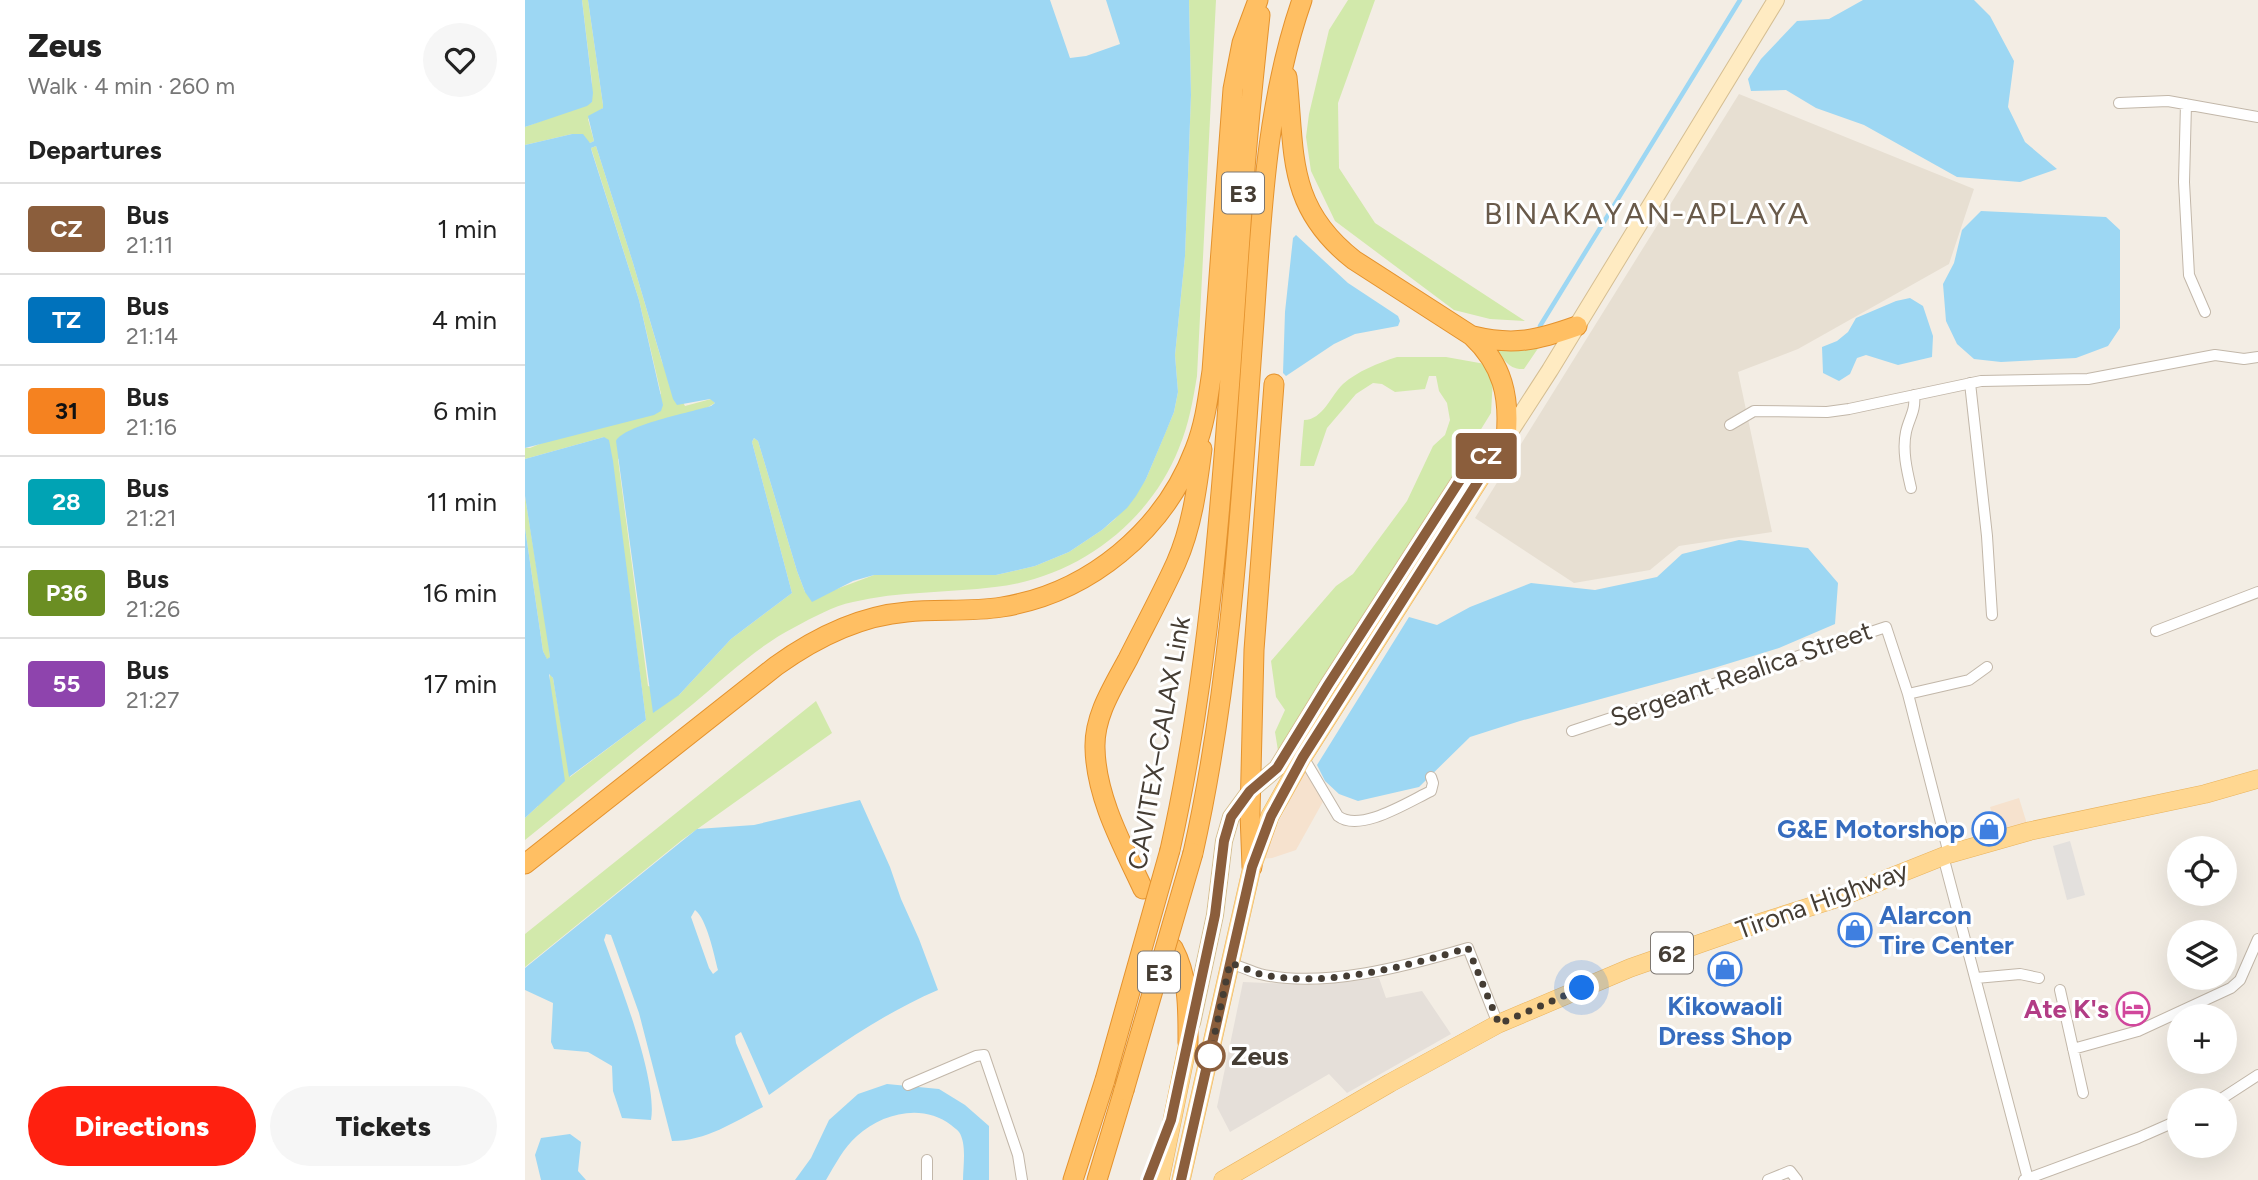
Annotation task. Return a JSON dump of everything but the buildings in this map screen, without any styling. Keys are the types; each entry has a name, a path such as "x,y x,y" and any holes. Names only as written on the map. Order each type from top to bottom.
{"highway":[{"name":"E3","path":"1240,388 1242,208 1260,0"},
{"path":"1143,889 1103,795 1096,763 1095,737 1103,709 1185,541 1195,502 1212,371 1233,89 1242,43 1260,0"},
{"name":"E3","path":"1240,388 1275,106 1285,58 1302,0"},
{"path":"1285,58 1295,164 1301,190 1317,223 1339,248 1354,260 1472,335 1495,362 1505,387 1507,405 1502,444"},
{"path":"1472,335 1496,341 1521,342 1577,326"},
{"path":"1252,867 1250,791 1256,615 1274,384"},
{"name":"CAVITEX–CALAX Link","path":"1073,1180 1105,1080 1170,850 1189,754 1240,388"},
{"name":"CAVITEX–CALAX Link","path":"1097,1180 1193,853 1210,769 1235,570 1240,388"},
{"path":"525,864 759,679 813,641 853,623 886,615 989,608 1025,602 1062,589 1095,571 1138,537 1169,500 1195,450 1206,413"},
{"path":"1173,947 1185,981 1188,1043"}],"main road":[{"path":"1181,1180 1252,867 1271,816 1303,757 1577,326 1776,0"},
{"path":"1160,1180 1215,915 1224,841 1231,817 1250,791 1277,768 1471,463 1502,444"},
{"name":"Tirona Highway","path":"1223,1180 1390,1083 1499,1024 1630,968 1841,897 1946,855 2030,831 2205,794 2258,779"},
{"path":"1148,1180 1171,1120"}],"street":[{"path":"2119,103 2168,101 2258,117"},
{"path":"2186,104 2184,182 2189,275 2205,312"},
{"path":"1730,425 1754,411 1827,412 1970,383 2088,379 2215,355 2258,358"},
{"path":"1970,383 1987,536 1991,615"},
{"path":"1911,488 1905,455 1905,434 1915,407 1914,395"},
{"path":"2156,631 2258,592"},
{"name":"Sergeant Realica Street","path":"1571,732 1884,626 1889,632 1908,694 2026,1179"},
{"path":"1908,694 1969,680 1987,667"},
{"path":"1303,757 1338,816 1344,821 1356,823 1431,791 1431,777"},
{"path":"2073,1049 2138,1031 2231,988 2240,980 2258,939"},
{"path":"1230,963 1261,974 1297,978 1346,976 1408,965 1468,948 1499,1024"},
{"path":"1976,978 2020,974 2039,978"},
{"path":"2060,990 2083,1093"},
{"path":"908,1085 983,1055 1018,1154 1022,1180"},
{"path":"2237,1089 2258,1075"},
{"path":"2026,1179 2167,1125"},
{"path":"927,1160 927,1180"},
{"path":"1768,1180 1790,1171 1797,1180"}],"shaded area":[{"path":"1739,94 1974,189 1949,264 1798,349 1738,372 1772,532 1679,546 1650,570 1574,583 1475,518"},
{"path":"1306,769 1325,798 1296,850 1272,858 1259,859"},
{"path":"2019,798 2027,824 1998,833 1990,807"},
{"path":"2070,841 2085,895 2067,900 2053,846"},
{"path":"1379,978 1386,998 1422,991 1451,1034 1347,1093 1329,1074 1230,1132 1217,1107 1243,982 1317,985"}],"green space":[{"path":"582,0 588,0 603,105 603,108 588,119 594,141 590,143 572,134 525,145 525,127 592,102"},
{"path":"1189,0 1216,0 1197,376 1179,448 1149,501 1106,543 1054,572 1025,582 995,587 888,596 853,602 830,609 782,634 742,662 525,840 525,818 538,806 550,674 553,678 570,777 646,720 629,590 604,437 525,459 525,448 661,394 639,300 591,148 596,146 662,362 685,406 711,399 715,403 618,459 648,686 679,695 731,639 792,593 752,442 754,438 758,441 805,592 834,590 874,575 996,575 1035,566 1069,552 1102,530 1115,519 1146,479 1174,412 1178,392 1175,355 1185,256 1191,95"},
{"path":"1348,0 1375,0 1338,103 1339,168 1375,223 1525,321 1490,319 1454,310 1335,221 1311,171 1306,137 1329,30"},
{"path":"1541,344 1524,369 1509,365 1494,346"},
{"path":"1397,357 1446,357 1485,364 1493,378 1491,413 1279,757 1275,732 1285,710 1276,697 1271,661 1336,586 1353,574 1407,501 1433,446 1445,435 1450,420 1447,403 1439,391 1436,376 1429,376 1425,389 1395,392 1382,384 1373,383 1356,394 1327,428 1314,466 1300,466 1304,420 1322,412 1349,379"},
{"path":"525,496 548,639 550,657 547,660 543,651 525,528"},
{"path":"816,701 832,733 682,840 525,967 525,934"}],"water":[{"path":"525,0 582,0 593,93 592,102 587,106 525,127"},
{"path":"588,0 1050,0 1070,58 1086,56 1120,44 1106,0 1189,0 1191,95 1185,256 1175,355 1178,392 1174,412 1146,479 1127,508 1102,530 1069,552 1035,566 996,575 874,575 853,581 812,602 797,571 758,441 754,438 752,442 792,593 731,639 679,695 653,713 616,441 622,435 645,424 715,403 710,399 677,405 673,399 596,146 591,148 592,152 639,300 663,405 661,411 654,415 525,448 525,145 572,134 583,134 590,143 594,141 588,116 603,108 603,105"},
{"path":"1863,0 1974,0 1990,16 2014,61 2008,107 2025,142 2057,169 2020,182 1957,177 1864,125 1816,108 1786,90 1751,91 1748,79 1761,59 1797,21 1829,19"},
{"path":"1981,211 2106,217 2120,230 2120,328 2108,346 2076,358 2001,362 1974,359 1957,344 1946,321 1943,284 1954,263 1962,230"},
{"path":"1296,235 1348,283 1398,316 1400,321 1398,326 1355,334 1334,344 1286,376 1283,373 1285,312 1293,238"},
{"path":"1910,298 1923,306 1933,336 1932,357 1898,365 1866,355 1857,358 1850,374 1839,381 1823,373 1822,347 1837,341 1848,332 1856,318"},
{"path":"604,437 609,440 613,461 646,720 569,777 553,678 549,674 565,781 525,818 525,528 543,651 547,659 550,657 525,496 525,459"},
{"path":"1739,540 1808,548 1838,583 1835,624 1779,648 1470,737 1419,787 1358,801 1339,794 1325,781 1317,765 1409,617 1437,625 1470,607 1531,583 1595,590 1657,577 1682,554"},
{"path":"860,800 890,867 938,990 872,1024 769,1095 741,1032 735,1036 736,1043 763,1107 708,1134 672,1141 639,1013 611,935 606,934 604,940 643,1056 652,1102 651,1120 622,1118 613,1091 612,1066 588,1052 554,1049 551,1042 553,1003 525,990 525,968 697,829 754,825","holes":["695,910 718,970 713,974 691,917"]},
{"path":"887,1084 939,1089 965,1105 989,1126 989,1180 963,1180 964,1149 959,1132 940,1118 916,1113 890,1117 867,1128 848,1145 826,1180 795,1180 811,1158 829,1120 858,1094"},
{"path":"570,1134 581,1142 578,1171 586,1180 541,1180 535,1155 541,1138"}],"waterway":[{"path":"1540,326 1740,0"}],"bus line":[{"name":"CZ","path":"1148,1180 1171,1120 1204,973 1215,915 1224,841 1231,817 1250,791 1277,768 1471,463 1498,450 1303,757 1271,816 1252,867 1181,1180"}],"place":[{"name":"G&E Motorshop","path":"1989,829"},
{"name":"Alarcon Tire Center","path":"1855,930"},
{"name":"Kikowaoli Dress Shop","path":"1725,969"},
{"name":"Ate K's","path":"2133,1009"},
{"name":"Zeus","path":"1210,1056"}],"district":[{"name":"BINAKAYAN-APLAYA","path":"1647,213"}],"route":[{"path":"1210,1056 1230,963 1261,974 1297,978 1346,976 1408,965 1468,948 1499,1024 1582,988"}]}
